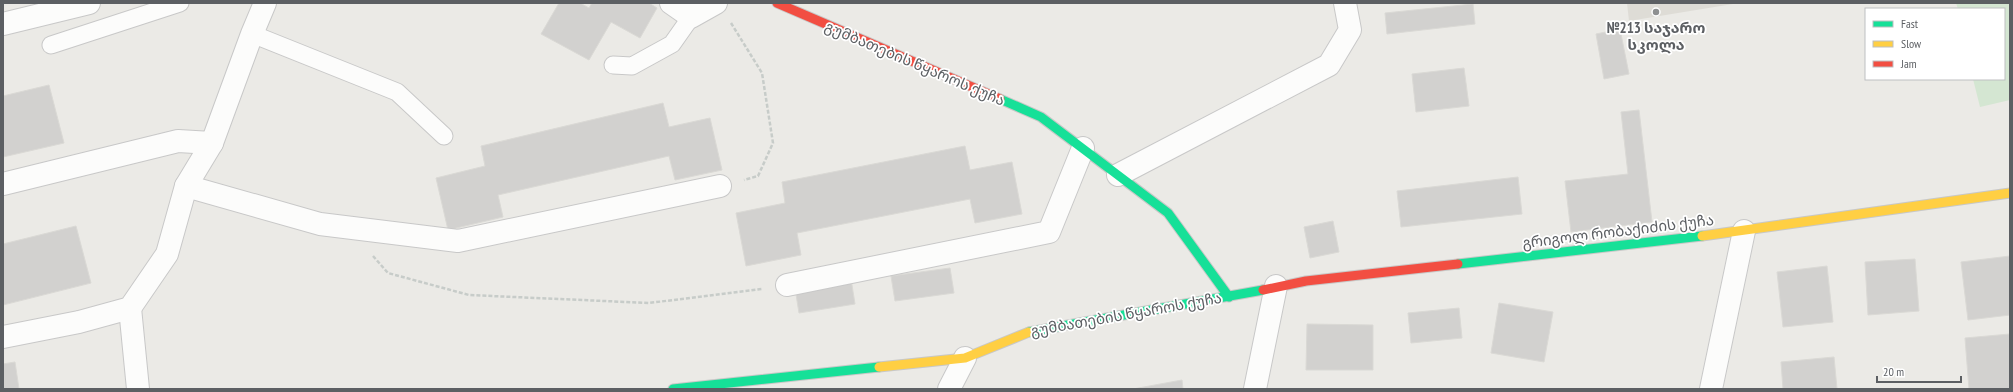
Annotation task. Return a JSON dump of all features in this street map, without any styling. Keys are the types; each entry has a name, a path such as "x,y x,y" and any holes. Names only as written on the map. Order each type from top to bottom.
{"street":[{"path":"3,24 89,3"},
{"path":"138,389 130,308 167,254 186,186 212,143 265,3"},
{"path":"671,3 691,17 716,3"},
{"name":"გუმბათების წყაროს ქუჩა","path":"673,389 966,358 1023,333 1229,297 1168,213 1041,117 777,3"},
{"path":"1118,175 1329,65 1350,30 1345,3"},
{"path":"3,184 178,141 212,143"},
{"path":"787,285 1049,232 1083,148"},
{"path":"186,186 320,224 458,241 720,186"},
{"name":"გრიგოლ რობაქიძის ქუჩა","path":"1229,297 1276,286 1306,281 1744,231 2010,193"},
{"path":"1711,389 1744,231"},
{"path":"1255,389 1276,286"},
{"path":"3,337 79,322 130,308"},
{"path":"949,389 966,358"}],"lane":[{"path":"50,44 180,3"},
{"path":"613,65 632,66 672,44 691,17"},
{"path":"252,34 397,92 444,136"}],"path":[{"path":"720,186 758,176 773,144 762,73 731,22"},
{"path":"348,227 388,273 469,295 649,303 732,294 787,285"}],"shaded area":[{"name":"№213 საჯარო სკოლა","path":"1627,3 1739,3 1629,21"}],"green space":[{"path":"1956,3 2010,3 2010,100 1980,107 1973,80 2005,80 2005,8 1958,8"}],"building":[{"path":"559,3 580,3 589,8 592,3 649,3 657,8 640,38 611,22 589,60 541,34"},
{"path":"1473,4 1475,24 1387,34 1385,13"},
{"path":"1620,29 1629,74 1604,79 1596,34"},
{"path":"1464,68 1469,106 1416,112 1412,74"},
{"path":"49,85 64,143 3,157 3,96"},
{"path":"663,103 669,127 710,118 722,170 675,180 669,156 498,195 503,217 448,230 436,178 485,166 481,146"},
{"path":"1639,110 1652,222 1571,232 1565,181 1628,174 1621,112"},
{"path":"965,146 970,170 1012,162 1022,214 975,223 970,199 797,233 801,255 746,266 736,213 785,203 782,182"},
{"path":"1518,177 1522,214 1401,227 1397,191"},
{"path":"1333,221 1339,252 1310,258 1304,227"},
{"path":"76,226 91,283 3,305 3,244"},
{"path":"2010,256 2010,315 1968,320 1961,262"},
{"path":"1915,259 1919,311 1868,315 1865,262"},
{"path":"1827,266 1833,322 1783,327 1777,272"},
{"path":"950,268 954,293 895,301 891,276"},
{"path":"851,279 855,304 799,313 795,288"},
{"path":"1499,303 1553,312 1544,362 1491,353"},
{"path":"1459,308 1462,338 1411,343 1408,313"},
{"path":"1307,324 1373,325 1373,370 1306,370"},
{"path":"2010,334 2010,389 1969,389 1965,338"},
{"path":"1834,357 1837,389 1783,389 1781,362"},
{"path":"15,362 19,389 3,389 3,364"},
{"path":"1182,380 1183,389 1133,389"}],"traffic: fast":[{"path":"1000,99 1041,117 1168,213 1229,297"},
{"path":"1458,264 1702,236"},
{"path":"1029,332 1263,290"},
{"path":"673,389 879,367"}],"traffic: slow":[{"path":"1702,236 2010,193"},
{"path":"879,367 965,358 1029,332"}],"traffic: jam":[{"path":"777,3 1000,99"},
{"path":"1263,290 1306,281 1458,264"}],"place":[{"name":"№213 საჯარო სკოლა","path":"1656,12"}]}
